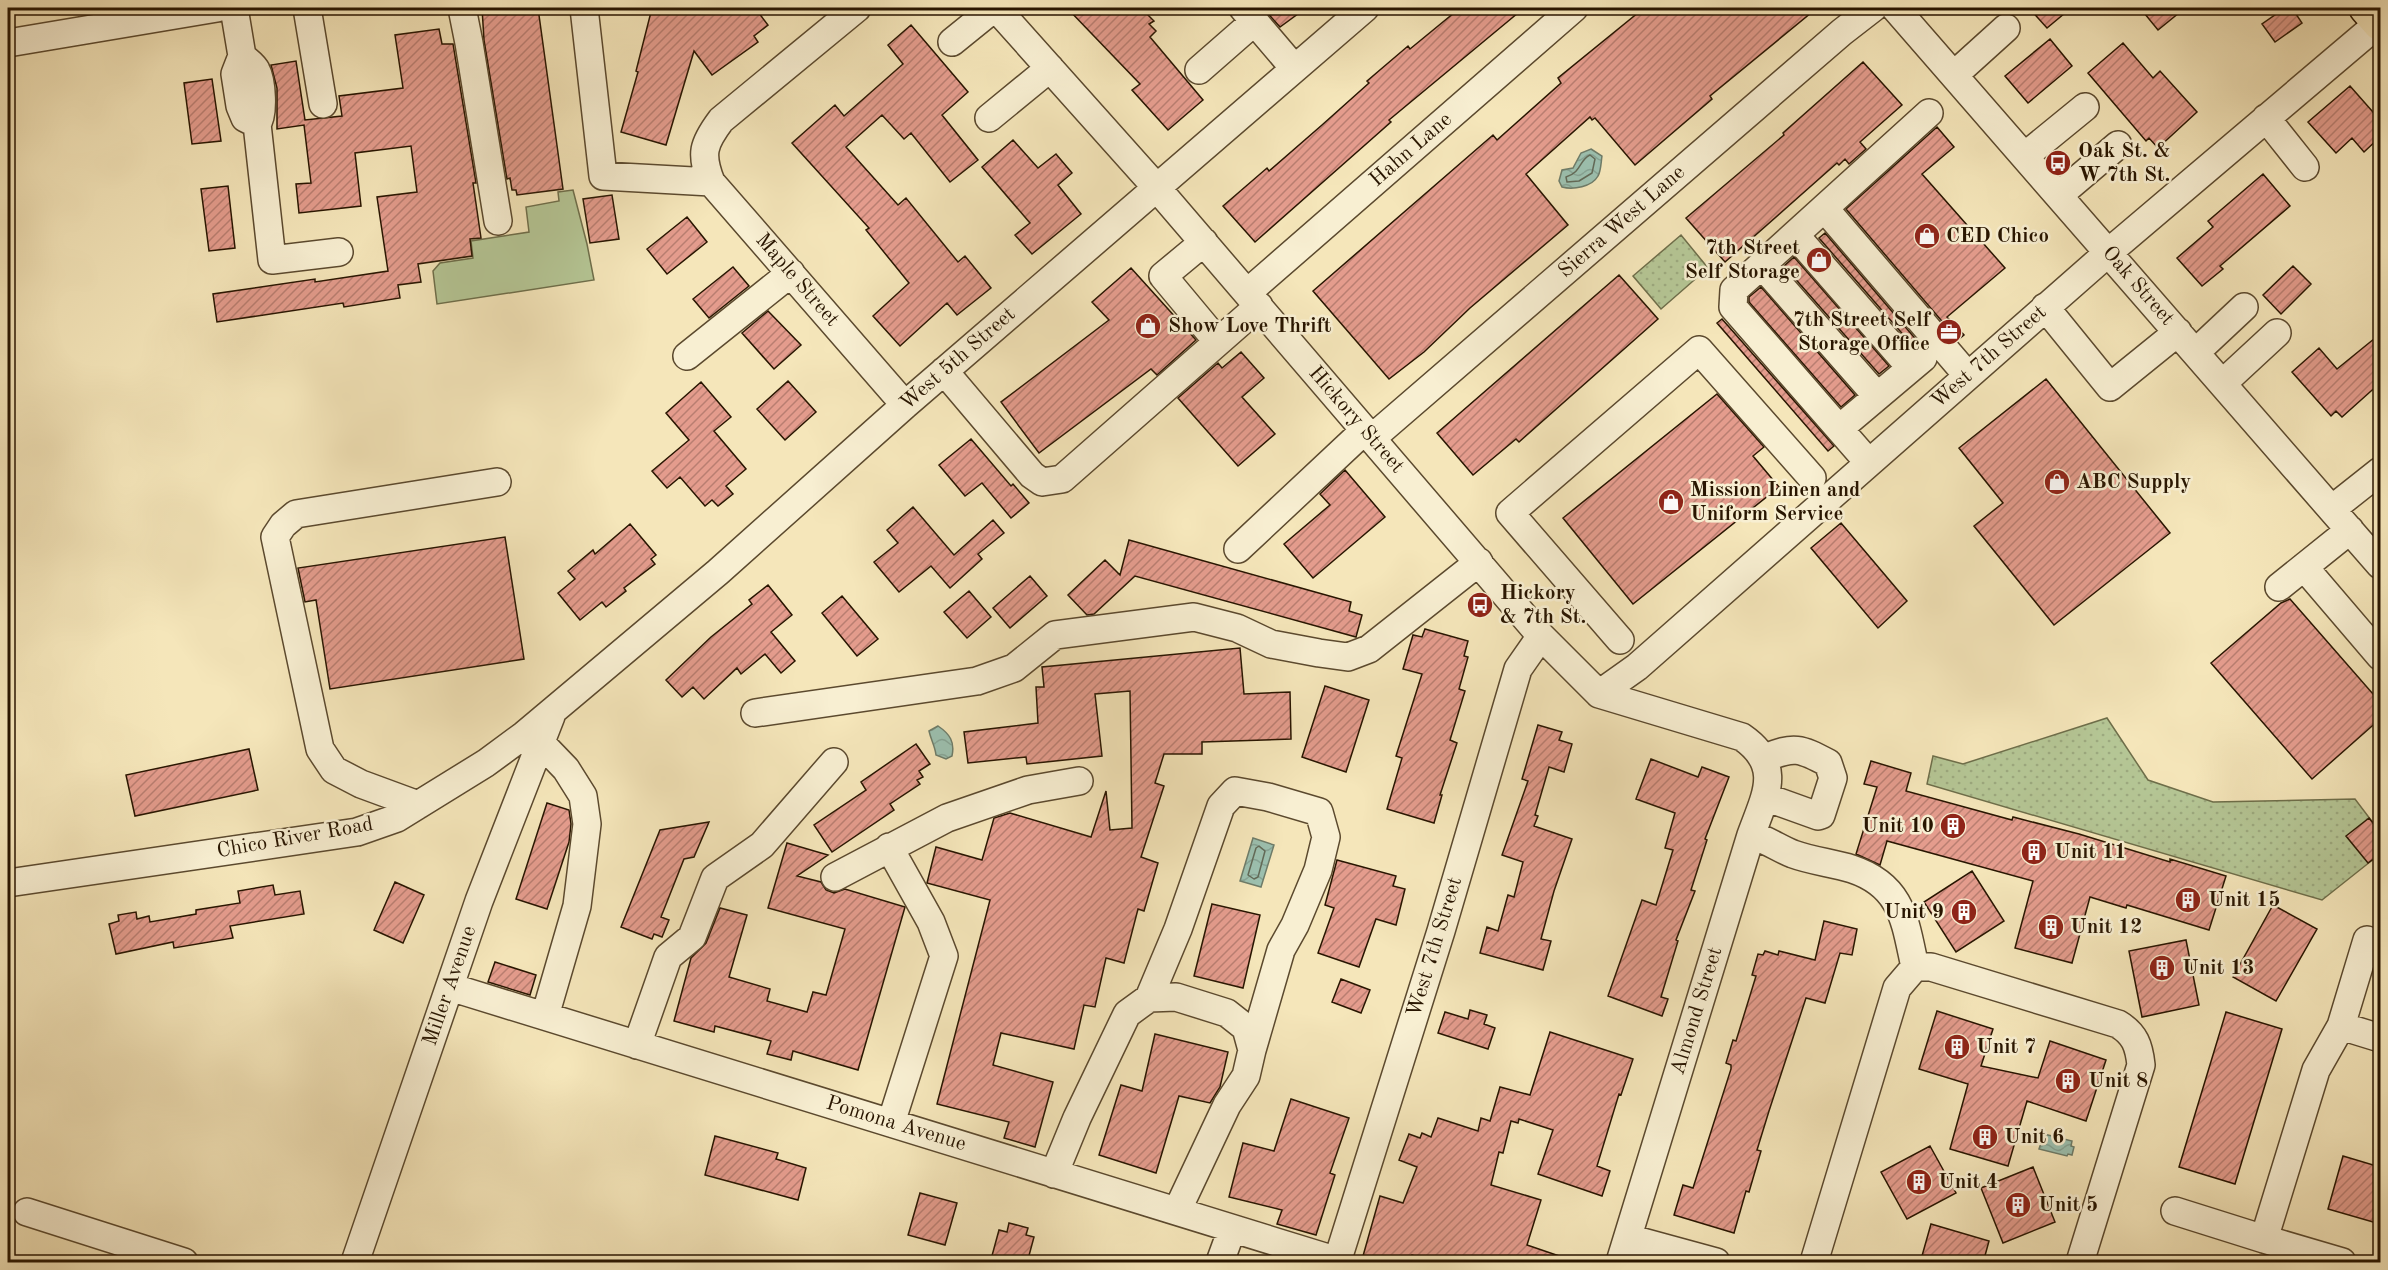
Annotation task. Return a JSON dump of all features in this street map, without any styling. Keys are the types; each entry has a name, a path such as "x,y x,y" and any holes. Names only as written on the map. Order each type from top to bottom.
{"street":[{"path":"8,43 217,8"},
{"path":"234,8 242,56 235,74 244,118 257,124 272,260 339,252"},
{"path":"307,8 323,104"},
{"path":"462,8 498,221"},
{"path":"584,8 603,176 711,182"},
{"name":"Maple Street","path":"857,8 722,120 710,135 705,149 704,164 711,182 905,405"},
{"path":"951,42 995,8"},
{"name":"Hickory Street","path":"995,8 1156,187 1541,636 1599,693 1742,737 1755,746 1765,759"},
{"name":"West 5th Street","path":"552,712 709,579 944,371 1365,8"},
{"name":"Hahn Lane","path":"944,371 1032,475 1042,482 1062,479 1218,342 1253,300 1575,8"},
{"name":"Sierra West Lane","path":"1238,549 1369,434 1873,8"},
{"name":"Oak Street","path":"1894,8 2380,565"},
{"path":"1199,70 1249,14 1294,68"},
{"name":"West 7th Street","path":"1599,693 1637,667 2045,307 2266,118 2377,19"},
{"path":"1954,75 2006,28"},
{"path":"989,118 1050,68"},
{"path":"2025,156 2085,106"},
{"path":"1869,463 1733,307 1734,290 1929,113"},
{"path":"2266,118 2305,168"},
{"path":"2059,195 2118,145"},
{"path":"1825,209 1968,376"},
{"path":"1796,236 1911,368"},
{"path":"1203,242 1163,276 1218,342"},
{"path":"1762,265 1877,396"},
{"path":"687,356 791,273"},
{"path":"2045,307 2110,387 2178,332"},
{"path":"2196,352 2244,307"},
{"path":"2223,383 2277,333"},
{"path":"1840,428 1940,344"},
{"path":"1620,640 1510,513 1699,350 1812,478"},
{"path":"2332,509 2380,471"},
{"path":"418,805 361,784 334,770 320,748 275,537 283,525 296,514 497,482"},
{"path":"2278,587 2350,530"},
{"path":"755,713 977,681 1014,668 1055,635 1194,617 1237,628 1271,644 1348,657 1369,649 1479,562"},
{"path":"2304,567 2380,656"},
{"name":"West 7th Street","path":"1338,1262 1441,931 1518,669 1541,636"},
{"name":"Miller Avenue","path":"356,1263 479,901 552,712"},
{"name":"Chico River Road","path":"8,883 357,832 397,818 486,763 552,712"},
{"path":"540,742 566,769 584,796 587,824 577,906 545,1016"},
{"path":"1765,759 1787,749 1809,753 1828,763 1833,778 1821,815 1818,816 1765,797"},
{"name":"Almond Street","path":"1624,1250 1751,835 1765,797 1768,777 1765,759"},
{"path":"637,1045 668,957 692,937 715,878 762,844 834,762"},
{"path":"835,877 947,818 1028,790 1079,781"},
{"path":"1054,1174 1077,1118 1127,1014 1149,998 1178,929 1221,806 1235,791 1268,796 1319,812 1326,837 1318,870 1295,925 1281,950 1246,1076 1227,1105 1177,1211"},
{"path":"1751,835 1771,841 1793,854 1854,870 1890,892 1903,913 1915,968"},
{"path":"889,848 931,922 944,956 891,1123"},
{"path":"2264,1239 2316,1070 2341,1026 2367,940"},
{"path":"1814,1263 1897,988 1915,968 1931,967 2118,1024 2130,1031 2139,1047 2141,1065 2080,1263"},
{"name":"Pomona Avenue","path":"450,987 1338,1262"},
{"path":"1149,998 1176,997 1227,1013 1246,1028 1252,1050"},
{"path":"2341,1026 2380,1038"},
{"path":"2175,1211 2264,1239 2311,1258 2342,1263"},
{"path":"27,1212 184,1263"},
{"path":"1220,1263 1232,1229"},
{"path":"1624,1250 1716,1263"}],"shaded area":[{"path":"573,190 594,280 437,304 433,271 440,263 473,258 471,241 529,232 526,207 559,201 558,192"},
{"path":"1681,235 1708,268 1661,309 1633,276"},
{"path":"2107,718 2148,780 2213,802 2355,799 2380,832 2380,854 2322,900 1927,784 1933,756 1963,764"}],"water":[{"path":"1591,149 1602,156 1600,172 1595,180 1582,187 1562,187 1559,181 1562,170 1573,168 1581,153"},
{"path":"938,726 946,732 952,742 952,756 946,759 936,755 929,731"},
{"path":"1253,838 1274,845 1261,887 1240,881"},
{"path":"2044,1134 2072,1141 2071,1146 2074,1147 2072,1155 2067,1156 2039,1149"}],"building":[{"path":"482,8 538,8 563,189 517,195 516,190 512,190 510,178 507,179 484,40"},
{"path":"652,8 755,8 768,25 754,36 758,42 712,75 694,51 666,145 621,132 638,72 636,71"},
{"path":"1067,8 1141,8 1154,21 1149,24 1156,31 1150,37 1203,100 1168,130 1132,90 1140,84"},
{"path":"1263,8 1306,8 1280,27"},
{"path":"1460,8 1524,8 1389,120 1391,122 1255,242 1223,206 1267,168 1269,171 1408,46 1410,49"},
{"path":"1644,8 1817,8 1710,96 1712,99 1635,165 1595,118 1592,120 1590,117 1526,174 1568,225 1470,308 1424,352 1389,379 1313,291 1493,135 1497,140 1561,83 1558,78"},
{"path":"2029,8 2071,8 2047,28"},
{"path":"2140,8 2185,8 2158,30"},
{"path":"2285,8 2292,8 2302,23 2275,42 2262,24"},
{"path":"911,25 968,92 942,115 978,160 950,182 911,133 904,139 882,115 846,147 898,205 906,198 958,262 965,256 991,288 957,315 947,303 900,346 873,316 909,283 866,230 869,228 792,143 835,105 844,116 903,64 888,45"},
{"path":"439,29 442,44 453,44 476,183 473,183 481,238 470,239 472,256 418,264 421,282 398,285 400,298 344,307 343,303 217,322 213,294 388,271 377,197 417,192 411,146 355,153 361,206 299,213 296,184 311,183 304,125 277,129 277,88 271,65 296,61 305,120 342,116 339,96 403,88 395,35"},
{"path":"2050,39 2072,66 2028,103 2005,76"},
{"path":"2123,43 2153,78 2160,71 2197,112 2158,148 2149,138 2146,141 2088,73"},
{"path":"1863,62 1902,105 1860,142 1866,149 1849,164 1845,159 1839,165 1837,163 1725,262 1686,218 1784,135 1783,133"},
{"path":"212,79 221,141 192,144 184,83"},
{"path":"2350,86 2380,120 2380,137 2364,152 2352,138 2336,153 2308,122"},
{"name":"CED Chico","path":"1937,127 1954,147 1922,174 2005,268 1947,317 1964,335 1958,340 1846,209"},
{"path":"1013,140 1038,168 1056,154 1072,173 1058,185 1081,214 1032,254 1015,235 1030,223 982,167"},
{"path":"2263,174 2290,206 2220,266 2223,269 2202,286 2177,258 2213,227 2208,221"},
{"path":"228,186 235,248 209,251 201,189"},
{"path":"612,195 619,239 590,243 583,199"},
{"path":"687,217 707,242 667,274 647,249"},
{"path":"1825,233 1919,343 1913,346 1819,238"},
{"path":"1794,257 1889,366 1879,374 1784,266"},
{"path":"2293,266 2311,284 2281,314 2263,295"},
{"path":"733,267 749,286 709,318 693,299"},
{"path":"1131,268 1196,340 1157,375 1151,369 1039,453 1001,402 1109,320 1092,302"},
{"path":"1619,275 1658,319 1519,442 1516,439 1473,475 1437,433"},
{"path":"1761,287 1855,395 1841,407 1749,302 1749,297"},
{"path":"768,311 801,345 774,369 742,333"},
{"path":"1722,319 1834,446 1828,451 1717,323"},
{"path":"2380,334 2380,383 2342,417 2336,411 2331,416 2292,372 2319,348 2337,369"},
{"path":"1241,352 1264,378 1242,397 1275,434 1238,466 1178,398 1218,363 1222,368"},
{"name":"ABC Supply","path":"2046,379 2170,533 2054,625 1974,526 2003,503 1959,448"},
{"path":"788,381 816,412 785,440 757,409"},
{"path":"701,382 731,417 714,431 746,469 726,486 733,494 718,506 712,500 705,506 680,477 667,488 652,471 689,440 666,413"},
{"name":"Mission Linen and Uniform Service","path":"1717,394 1764,447 1753,456 1779,487 1633,604 1563,518"},
{"path":"971,439 1011,486 1013,484 1029,503 1011,518 982,483 965,496 939,465"},
{"path":"1345,470 1385,517 1313,578 1284,544 1330,505 1320,494"},
{"path":"913,507 954,555 993,520 1004,533 978,554 982,559 950,588 931,566 899,592 874,562 898,543 887,530"},
{"path":"1841,523 1907,601 1878,628 1811,548"},
{"path":"630,524 656,555 651,559 655,564 624,588 626,591 606,607 602,602 580,620 558,593 575,579 568,571 593,550 595,554"},
{"path":"505,537 524,659 330,689 316,600 305,602 298,568"},
{"path":"1129,540 1351,602 1349,611 1362,615 1356,637 1135,576 1094,614 1087,615 1068,595 1105,560 1120,575"},
{"path":"1030,576 1047,596 1010,628 993,608"},
{"path":"768,585 792,615 771,632 795,661 781,673 765,654 741,674 737,668 704,699 693,687 682,697 666,680 711,637 752,604 749,600"},
{"path":"969,591 991,617 967,638 944,612"},
{"path":"842,596 878,639 857,656 822,613"},
{"path":"2290,599 2380,702 2380,719 2312,779 2211,663 2281,603"},
{"path":"1425,629 1468,641 1464,656 1468,657 1459,689 1465,691 1450,740 1457,743 1440,795 1442,795 1434,823 1387,809 1402,758 1396,756 1422,674 1403,669 1413,635 1422,637"},
{"path":"1240,648 1244,694 1290,692 1291,739 1202,742 1202,754 1164,754 1155,783 1164,786 1141,857 1158,863 1144,911 1138,909 1124,963 1106,958 1095,1007 1084,1005 1074,1049 1001,1033 993,1065 1053,1082 1035,1147 1004,1138 1009,1122 937,1104 990,900 927,883 936,847 982,860 994,818 1010,813 1091,837 1106,791 1110,830 1132,828 1130,691 1095,694 1102,756 1027,764 1026,757 968,763 964,732 1038,723 1036,687 1044,687 1042,667"},
{"path":"1325,686 1369,700 1346,772 1302,757"},
{"path":"1538,725 1562,732 1559,740 1572,744 1564,772 1549,767 1535,815 1538,816 1534,826 1572,839 1541,939 1551,941 1543,970 1480,953 1487,927 1498,931 1508,895 1514,897 1523,862 1502,855 1528,781 1522,779"},
{"path":"916,744 930,764 919,771 923,777 917,780 920,784 890,804 894,810 832,852 814,825 866,790 861,782"},
{"path":"249,749 258,790 135,816 126,775"},
{"path":"1651,759 1698,777 1702,767 1729,777 1705,839 1707,840 1691,890 1695,891 1676,940 1678,941 1661,997 1668,999 1662,1016 1608,996 1642,900 1656,905 1673,850 1665,848 1675,813 1636,799"},
{"path":"1871,761 1911,773 1906,791 2012,820 2013,817 2079,834 2170,862 2170,859 2226,876 2209,930 2127,905 2126,908 2090,897 2072,963 2015,948 2033,881 1887,841 1880,865 1856,854 1877,787 1864,784"},
{"path":"547,803 569,810 571,824 569,842 547,909 516,899"},
{"path":"2369,818 2380,832 2380,854 2368,863 2346,836"},
{"path":"709,822 694,857 684,859 661,917 669,920 662,937 654,934 652,939 621,927 660,830"},
{"path":"787,843 828,855 797,876 821,882 826,890 834,893 845,889 905,907 858,1070 793,1051 791,1060 767,1054 771,1041 715,1026 714,1032 674,1021 691,958 706,943 720,908 747,915 729,977 770,989 767,1001 807,1012 813,992 826,995 845,929 768,908"},
{"path":"1337,860 1396,876 1393,886 1405,889 1396,925 1376,919 1359,967 1318,953 1334,908 1325,905"},
{"name":"Unit 9","path":"1972,871 2004,921 1956,952 1924,902"},
{"path":"395,882 424,895 403,943 374,930"},
{"path":"273,885 275,895 300,891 304,914 230,926 233,938 174,948 173,942 116,954 109,924 119,921 118,915 136,912 137,919 149,916 150,922 196,914 196,910 240,903 238,891"},
{"path":"1212,904 1260,915 1243,988 1194,976"},
{"path":"2273,905 2317,929 2276,1001 2233,977"},
{"path":"1824,921 1857,929 1852,955 1840,953 1825,1003 1806,998 1757,1150 1761,1151 1749,1192 1746,1191 1734,1233 1674,1215 1683,1185 1693,1188 1731,1069 1731,1065 1726,1063 1733,1040 1736,1041 1756,976 1752,975 1758,954 1763,955 1765,951 1778,955 1779,951 1815,960"},
{"name":"Unit 13","path":"2186,940 2199,1005 2142,1017 2129,951"},
{"path":"495,962 536,975 530,995 488,982"},
{"path":"1341,979 1370,990 1361,1013 1332,1002"},
{"path":"1470,1010 1487,1015 1484,1024 1495,1028 1488,1049 1438,1033 1445,1012 1468,1019"},
{"path":"1937,1011 1993,1029 1981,1066 2038,1078 2050,1041 2106,1060 2086,1121 2027,1101 2008,1166 1950,1149 1968,1084 1919,1069"},
{"path":"2226,1012 2282,1029 2235,1184 2179,1167"},
{"path":"1550,1032 1633,1059 1621,1095 1619,1094 1597,1166 1610,1171 1602,1196 1538,1174 1553,1130 1519,1119 1518,1123 1511,1121 1503,1153 1499,1152 1491,1185 1541,1200 1527,1245 1571,1260 1570,1263 1435,1263 1412,1255 1410,1263 1361,1263 1380,1196 1403,1203 1417,1167 1399,1160 1409,1134 1420,1138 1422,1133 1431,1137 1438,1118 1478,1131 1481,1118 1490,1121 1500,1087 1530,1095"},
{"path":"1155,1034 1228,1052 1220,1087 1210,1103 1179,1096 1156,1173 1099,1155 1121,1085 1142,1091"},
{"path":"1291,1099 1349,1118 1330,1173 1335,1175 1316,1235 1277,1224 1282,1210 1229,1197 1243,1143 1274,1151"},
{"path":"715,1136 778,1153 776,1159 806,1168 798,1200 705,1175"},
{"name":"Unit 4","path":"1930,1146 1956,1193 1907,1219 1881,1172"},
{"path":"2343,1156 2380,1167 2380,1224 2328,1209"},
{"name":"Unit 5","path":"2033,1167 2055,1222 2003,1243 1981,1188"},
{"path":"920,1193 957,1203 945,1245 908,1235"},
{"path":"1009,1223 1028,1228 1026,1235 1034,1237 1027,1263 990,1263 999,1230 1007,1232"},
{"path":"1931,1224 1989,1241 1983,1263 1920,1263"}],"place":[{"name":"Oak St. & W 7th St.","path":"2058,163"},
{"name":"CED Chico","path":"1927,236"},
{"name":"7th Street Self Storage","path":"1819,260"},
{"name":"Show Love Thrift","path":"1148,326"},
{"name":"7th Street Self Storage Office","path":"1949,332"},
{"name":"ABC Supply","path":"2057,482"},
{"name":"Mission Linen and Uniform Service","path":"1671,502"},
{"name":"Hickory & 7th St.","path":"1480,605"},
{"name":"Unit 10","path":"1953,826"},
{"name":"Unit 11","path":"2034,852"},
{"name":"Unit 15","path":"2188,900"},
{"name":"Unit 9","path":"1964,912"},
{"name":"Unit 12","path":"2051,927"},
{"name":"Unit 13","path":"2162,968"},
{"name":"Unit 7","path":"1957,1047"},
{"name":"Unit 8","path":"2068,1081"},
{"name":"Unit 6","path":"1985,1137"},
{"name":"Unit 4","path":"1919,1182"},
{"name":"Unit 5","path":"2018,1205"}]}
